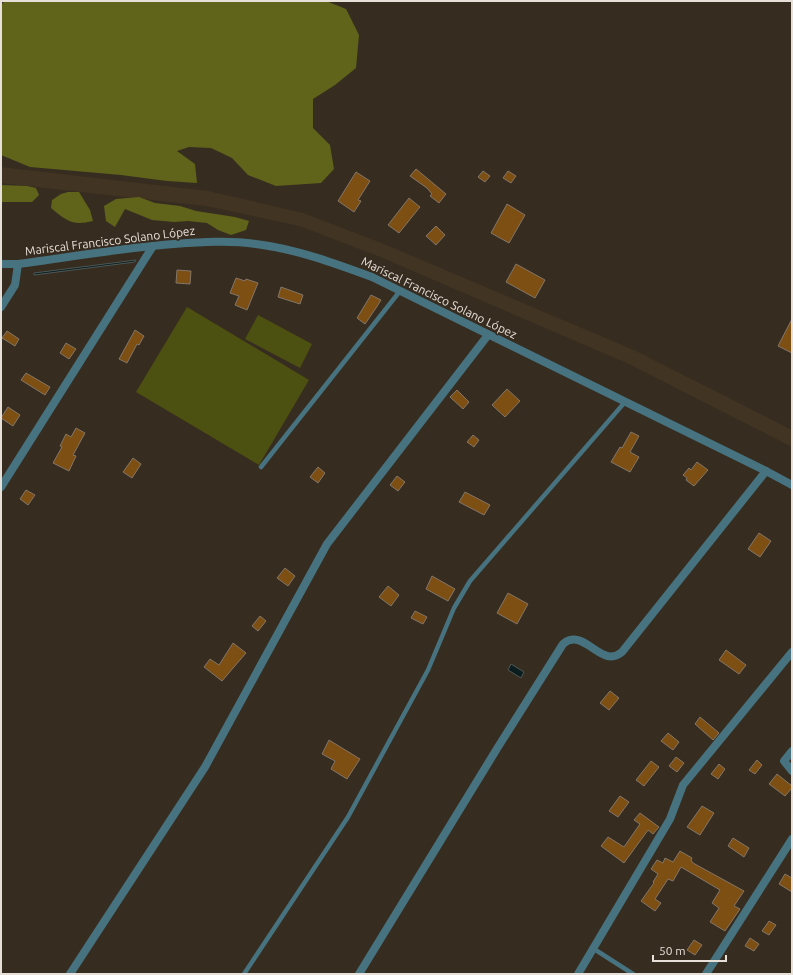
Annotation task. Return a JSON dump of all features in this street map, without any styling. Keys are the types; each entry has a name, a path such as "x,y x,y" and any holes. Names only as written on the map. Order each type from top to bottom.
{"street":[{"name":"Mariscal Francisco Solano López","path":"1,264 18,264 153,246 192,243 231,242 255,244 290,250 328,261 372,277 792,485"},
{"path":"1,487 153,246"},
{"path":"1,307 15,285 18,264"},
{"path":"70,974 205,767 327,544 488,335"},
{"path":"359,974 563,644 570,640 578,640 606,656 613,657 622,652 766,471"},
{"path":"578,974 670,819 683,785 792,652"},
{"path":"792,750 784,761 792,772"},
{"path":"706,974 792,839"}],"lane":[{"path":"262,467 400,291"},
{"path":"244,974 348,817 428,670 454,608 470,581 625,402"},
{"path":"594,949 633,974"}],"shaded area":[{"path":"1,167 208,191 303,213 384,244 636,351 792,430 792,447 629,364 378,256 299,226 206,206 1,183"},
{"path":"136,260 135,262 34,275 34,273"},
{"path":"187,307 309,380 259,465 136,392"},
{"path":"258,315 312,344 300,368 245,339"},
{"path":"511,664 524,672 521,678 508,670"}],"green space":[{"path":"5,1 326,1 346,9 359,35 356,68 335,85 313,99 313,128 330,145 334,169 321,183 276,186 248,175 232,158 211,148 189,147 177,151 195,164 197,183 30,167 1,155 1,5"},
{"path":"1,185 27,186 36,188 39,195 32,202 1,202"},
{"path":"68,192 79,192 90,210 93,221 75,223 61,216 51,208 52,200 61,194"},
{"path":"139,197 155,203 180,206 196,211 235,217 249,221 246,230 231,235 218,230 207,223 152,220 125,209 115,227 106,221 104,206 116,199"}],"building":[{"path":"416,169 446,194 439,203 430,196 432,194 427,188 410,176"},
{"path":"483,171 490,176 485,182 478,177"},
{"path":"508,171 516,176 511,183 503,178"},
{"path":"356,172 370,181 358,200 361,201 354,212 338,201"},
{"path":"409,198 420,207 399,233 388,225"},
{"path":"507,204 525,215 509,243 491,233"},
{"path":"436,226 445,235 436,245 426,236"},
{"path":"516,264 545,280 535,298 506,282"},
{"path":"177,270 191,271 190,284 176,283"},
{"path":"236,278 245,281 246,279 258,283 247,310 235,305 239,296 230,293"},
{"path":"281,287 303,295 300,304 278,297"},
{"path":"371,295 381,300 365,324 357,318"},
{"path":"792,319 792,353 778,346"},
{"path":"135,330 144,336 139,345 137,344 127,363 119,359"},
{"path":"7,331 19,339 15,346 2,338"},
{"path":"66,343 76,349 69,359 60,353"},
{"path":"26,373 50,387 45,395 21,380"},
{"path":"507,389 520,401 505,417 492,405"},
{"path":"457,390 469,402 463,409 450,397"},
{"path":"8,407 20,415 13,426 1,418"},
{"path":"76,428 85,433 73,455 76,456 69,471 53,463 62,447 60,446 66,434 71,437"},
{"path":"631,432 639,436 630,452 639,457 630,472 611,462 620,447 622,448"},
{"path":"473,435 479,440 474,447 467,442"},
{"path":"133,458 141,464 132,478 123,472"},
{"path":"697,462 708,470 694,486 686,480 687,478 683,475 689,468 691,470"},
{"path":"318,467 325,473 318,483 310,477"},
{"path":"397,476 405,482 398,491 390,485"},
{"path":"26,490 35,495 28,505 20,499"},
{"path":"465,492 490,505 484,515 459,502"},
{"path":"759,533 771,541 760,557 748,549"},
{"path":"285,568 295,576 288,586 277,578"},
{"path":"432,576 455,589 448,601 426,589"},
{"path":"388,586 399,595 391,606 379,597"},
{"path":"508,593 528,604 517,624 497,613"},
{"path":"415,611 427,617 423,624 411,618"},
{"path":"260,616 266,621 258,631 252,626"},
{"path":"233,643 246,653 222,681 204,667 210,659 219,665"},
{"path":"726,650 746,665 739,674 719,660"},
{"path":"610,691 619,698 609,710 600,703"},
{"path":"700,717 719,733 713,740 695,724"},
{"path":"668,733 679,742 673,750 661,741"},
{"path":"329,740 360,759 347,779 331,769 335,761 322,754"},
{"path":"676,757 684,763 677,772 669,766"},
{"path":"757,760 762,765 755,774 749,770"},
{"path":"651,761 659,767 644,786 636,780"},
{"path":"719,764 725,769 718,779 711,774"},
{"path":"777,774 792,786 785,796 769,784"},
{"path":"620,796 629,802 618,817 609,811"},
{"path":"702,806 714,813 700,835 687,827"},
{"path":"640,813 659,827 653,834 648,830 624,863 601,846 608,837 624,847 640,824 634,820"},
{"path":"733,838 749,848 744,857 728,846"},
{"path":"680,851 692,858 691,860 693,863 744,891 734,906 740,909 725,931 710,922 719,908 712,903 720,890 681,867 673,881 668,879 655,899 661,903 655,911 641,901 654,883 653,882 658,874 651,869 657,860 663,863 665,858 673,862"},
{"path":"785,874 792,878 792,892 779,884"},
{"path":"769,921 776,925 769,935 762,931"},
{"path":"750,938 759,944 754,951 745,946"},
{"path":"694,940 702,945 695,955 687,950"}]}
